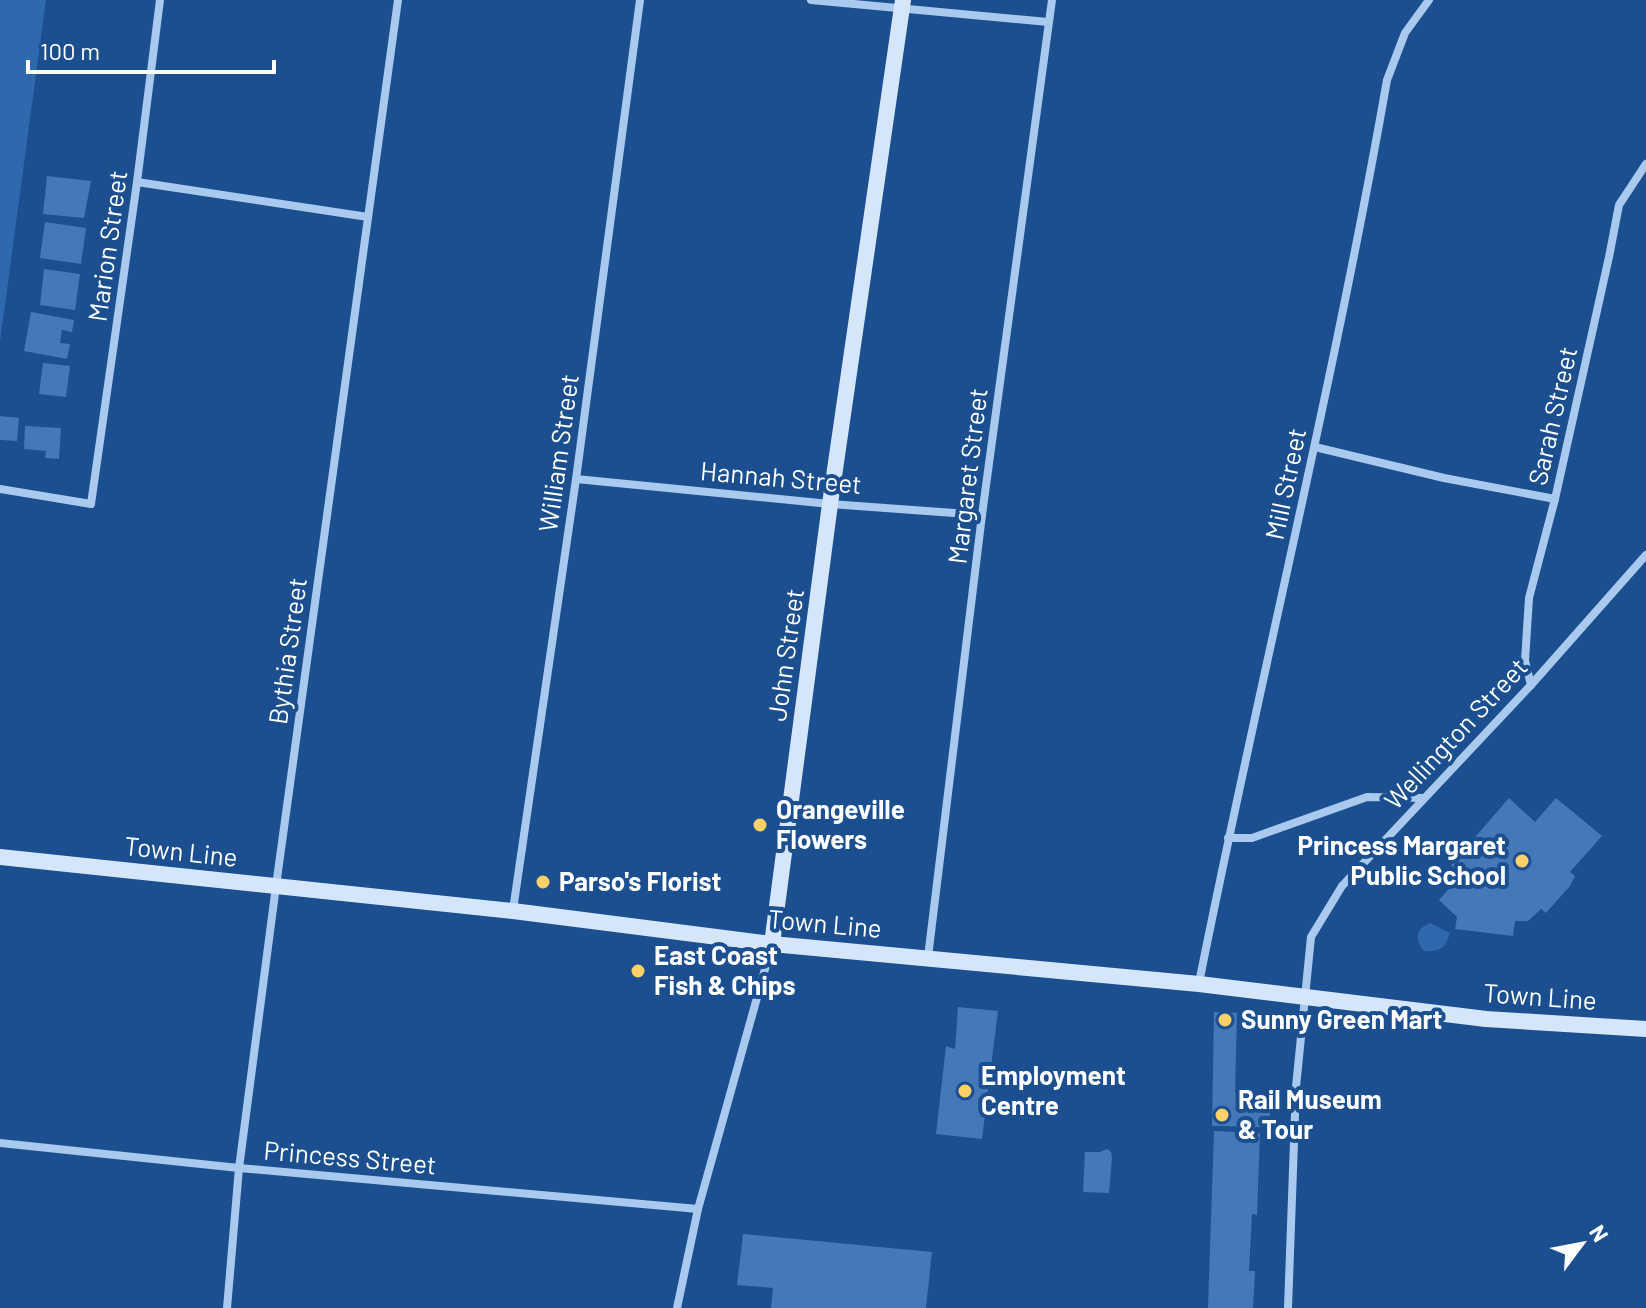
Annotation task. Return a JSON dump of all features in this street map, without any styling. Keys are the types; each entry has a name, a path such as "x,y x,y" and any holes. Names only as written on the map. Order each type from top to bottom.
{"main road":[{"name":"John Street","path":"772,944 830,504 902,4"},
{"name":"Town Line","path":"0,857 513,911 772,944 1199,984 1486,1019 1646,1029"}],"street":[{"name":"Marion Street","path":"0,489 91,504 160,0"},
{"name":"Bythia Street","path":"227,1308 239,1168 398,0"},
{"name":"William Street","path":"513,911 576,479 640,0"},
{"path":"811,0 902,4 1048,22"},
{"name":"Margaret Street","path":"928,957 982,515 1052,0"},
{"name":"Mill Street","path":"1199,984 1228,838 1315,447 1387,80 1405,33 1429,0"},
{"name":"Sarah Street","path":"1531,685 1525,661 1529,598 1555,499 1619,205 1646,164"},
{"path":"137,182 368,217"},
{"path":"1315,447 1444,478 1555,499"},
{"name":"Hannah Street","path":"576,479 830,504 982,515"},
{"name":"Wellington Street","path":"1288,1308 1296,1087 1311,937 1342,886 1531,685 1646,555"},
{"path":"1228,838 1252,838 1367,797 1423,798"},
{"name":"John Street","path":"677,1308 698,1209 772,944"},
{"name":"Princess Street","path":"0,1143 698,1209"}],"shaded area":[{"path":"0,0 46,0 0,342"},
{"path":"1430,923 1450,933 1441,948 1424,951 1418,935 1421,928"}],"building":[{"path":"47,176 91,181 84,218 43,214"},
{"path":"45,222 86,228 81,264 40,258"},
{"path":"44,269 80,274 75,310 40,305"},
{"path":"31,312 74,320 72,332 62,330 60,343 70,344 67,359 24,351"},
{"path":"43,363 70,366 66,397 39,394"},
{"path":"0,416 19,418 17,441 0,440"},
{"path":"25,426 61,428 59,459 45,458 46,451 24,449"},
{"path":"1509,798 1535,822 1556,798 1602,836 1570,872 1575,876 1570,886 1546,913 1541,909 1528,921 1515,921 1513,936 1455,929 1457,917 1439,900 1454,883 1451,878 1457,871 1451,865"},
{"name":"Employment Centre","path":"958,1007 998,1011 982,1139 936,1134 946,1046 955,1049"},
{"path":"1214,1012 1237,1013 1235,1092 1270,1093 1270,1127 1212,1126"},
{"path":"1214,1131 1260,1133 1257,1215 1252,1214 1249,1271 1255,1271 1253,1308 1208,1308"},
{"path":"1107,1149 1112,1158 1109,1193 1083,1192 1085,1152"},
{"path":"743,1234 932,1252 926,1308 771,1308 773,1288 737,1285"}],"place":[{"name":"Orangeville Flowers","path":"760,825"},
{"name":"Princess Margaret Public School","path":"1522,861"},
{"name":"Parso's Florist","path":"543,882"},
{"name":"East Coast Fish & Chips","path":"638,971"},
{"name":"Sunny Green Mart","path":"1225,1020"},
{"name":"Employment Centre","path":"965,1091"},
{"name":"Rail Museum & Tour","path":"1222,1115"}]}
